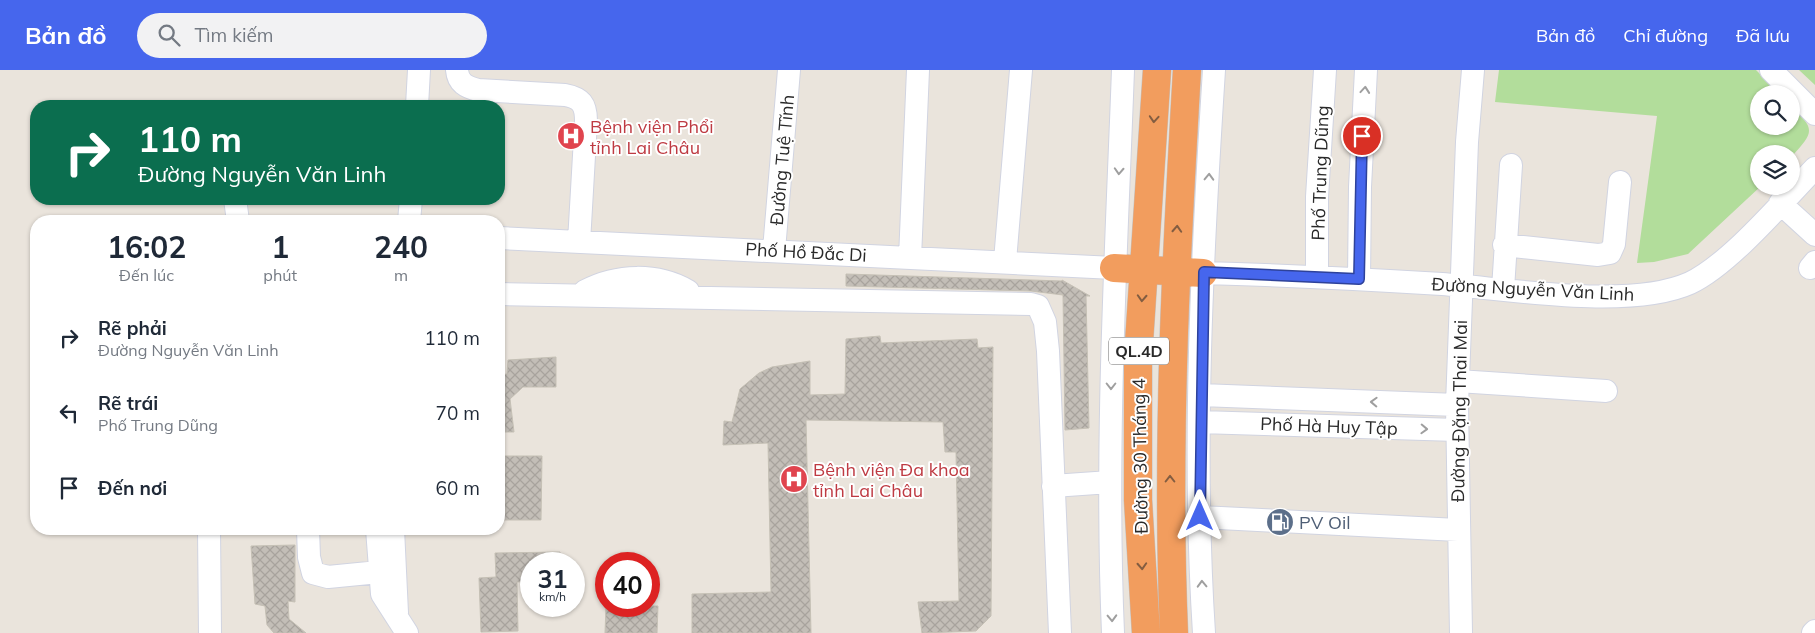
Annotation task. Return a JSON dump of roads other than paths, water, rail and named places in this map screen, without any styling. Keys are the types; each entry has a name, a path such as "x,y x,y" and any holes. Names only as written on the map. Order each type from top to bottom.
{"highway":[{"name":"Đường 30 Tháng 4","path":"1146,633 1137,433 1144,270 1157,70"},
{"name":"Đường 30 Tháng 4","path":"1174,633 1170,432 1175,271 1187,70"},
{"path":"1114,268 1204,272"}],"street":[{"path":"417,100 419,70"},
{"path":"457,70 460,81 467,87 478,90 565,95 576,97 582,101 586,109 586,120 579,242"},
{"name":"Đường Tuệ Tĩnh","path":"774,250 789,70"},
{"path":"910,258 918,70"},
{"path":"1005,261 1021,70"},
{"name":"Đường 30 Tháng 4","path":"1113,633 1110,482 1114,268 1123,70"},
{"path":"1204,633 1200,516 1200,422 1204,272 1214,70"},
{"name":"Phố Trung Dũng","path":"1317,276 1317,196 1325,70"},
{"path":"1359,279 1360,187 1366,70"},
{"name":"Đường Đặng Thai Mai","path":"1461,633 1457,405 1468,142 1473,70"},
{"path":"1771,70 1815,114"},
{"path":"1503,289 1504,245 1511,165"},
{"name":"Đường Nguyễn Văn Linh","path":"1204,272 1317,276 1610,296 1648,294 1672,289 1690,282 1709,271 1726,258 1815,168"},
{"path":"1504,245 1598,255 1610,253 1614,244 1620,182"},
{"path":"1780,203 1815,235"},
{"name":"Phố Hồ Đắc Di","path":"505,238 1005,261 1114,268"},
{"path":"505,294 697,296 1031,304 1038,306 1045,322 1048,351 1060,633"},
{"path":"1458,381 1606,391"},
{"name":"Phố Hà Huy Tập","path":"1201,395 1457,405"},
{"name":"Phố Hà Huy Tập","path":"1200,422 1457,430"},
{"path":"1053,486 1110,482"},
{"path":"1200,516 1458,530"},
{"path":"209,535 210,633"},
{"path":"308,535 309,557 313,572 328,577 378,572"},
{"path":"376,535 378,572 382,594 402,627"},
{"path":"394,535 402,627"}],"place":[{"name":"Bệnh viện Phổi tỉnh Lai Châu","path":"571,136"},
{"name":"Bệnh viện Đa khoa tỉnh Lai Châu","path":"794,479"},
{"name":"PV Oil","path":"1280,522"}]}
